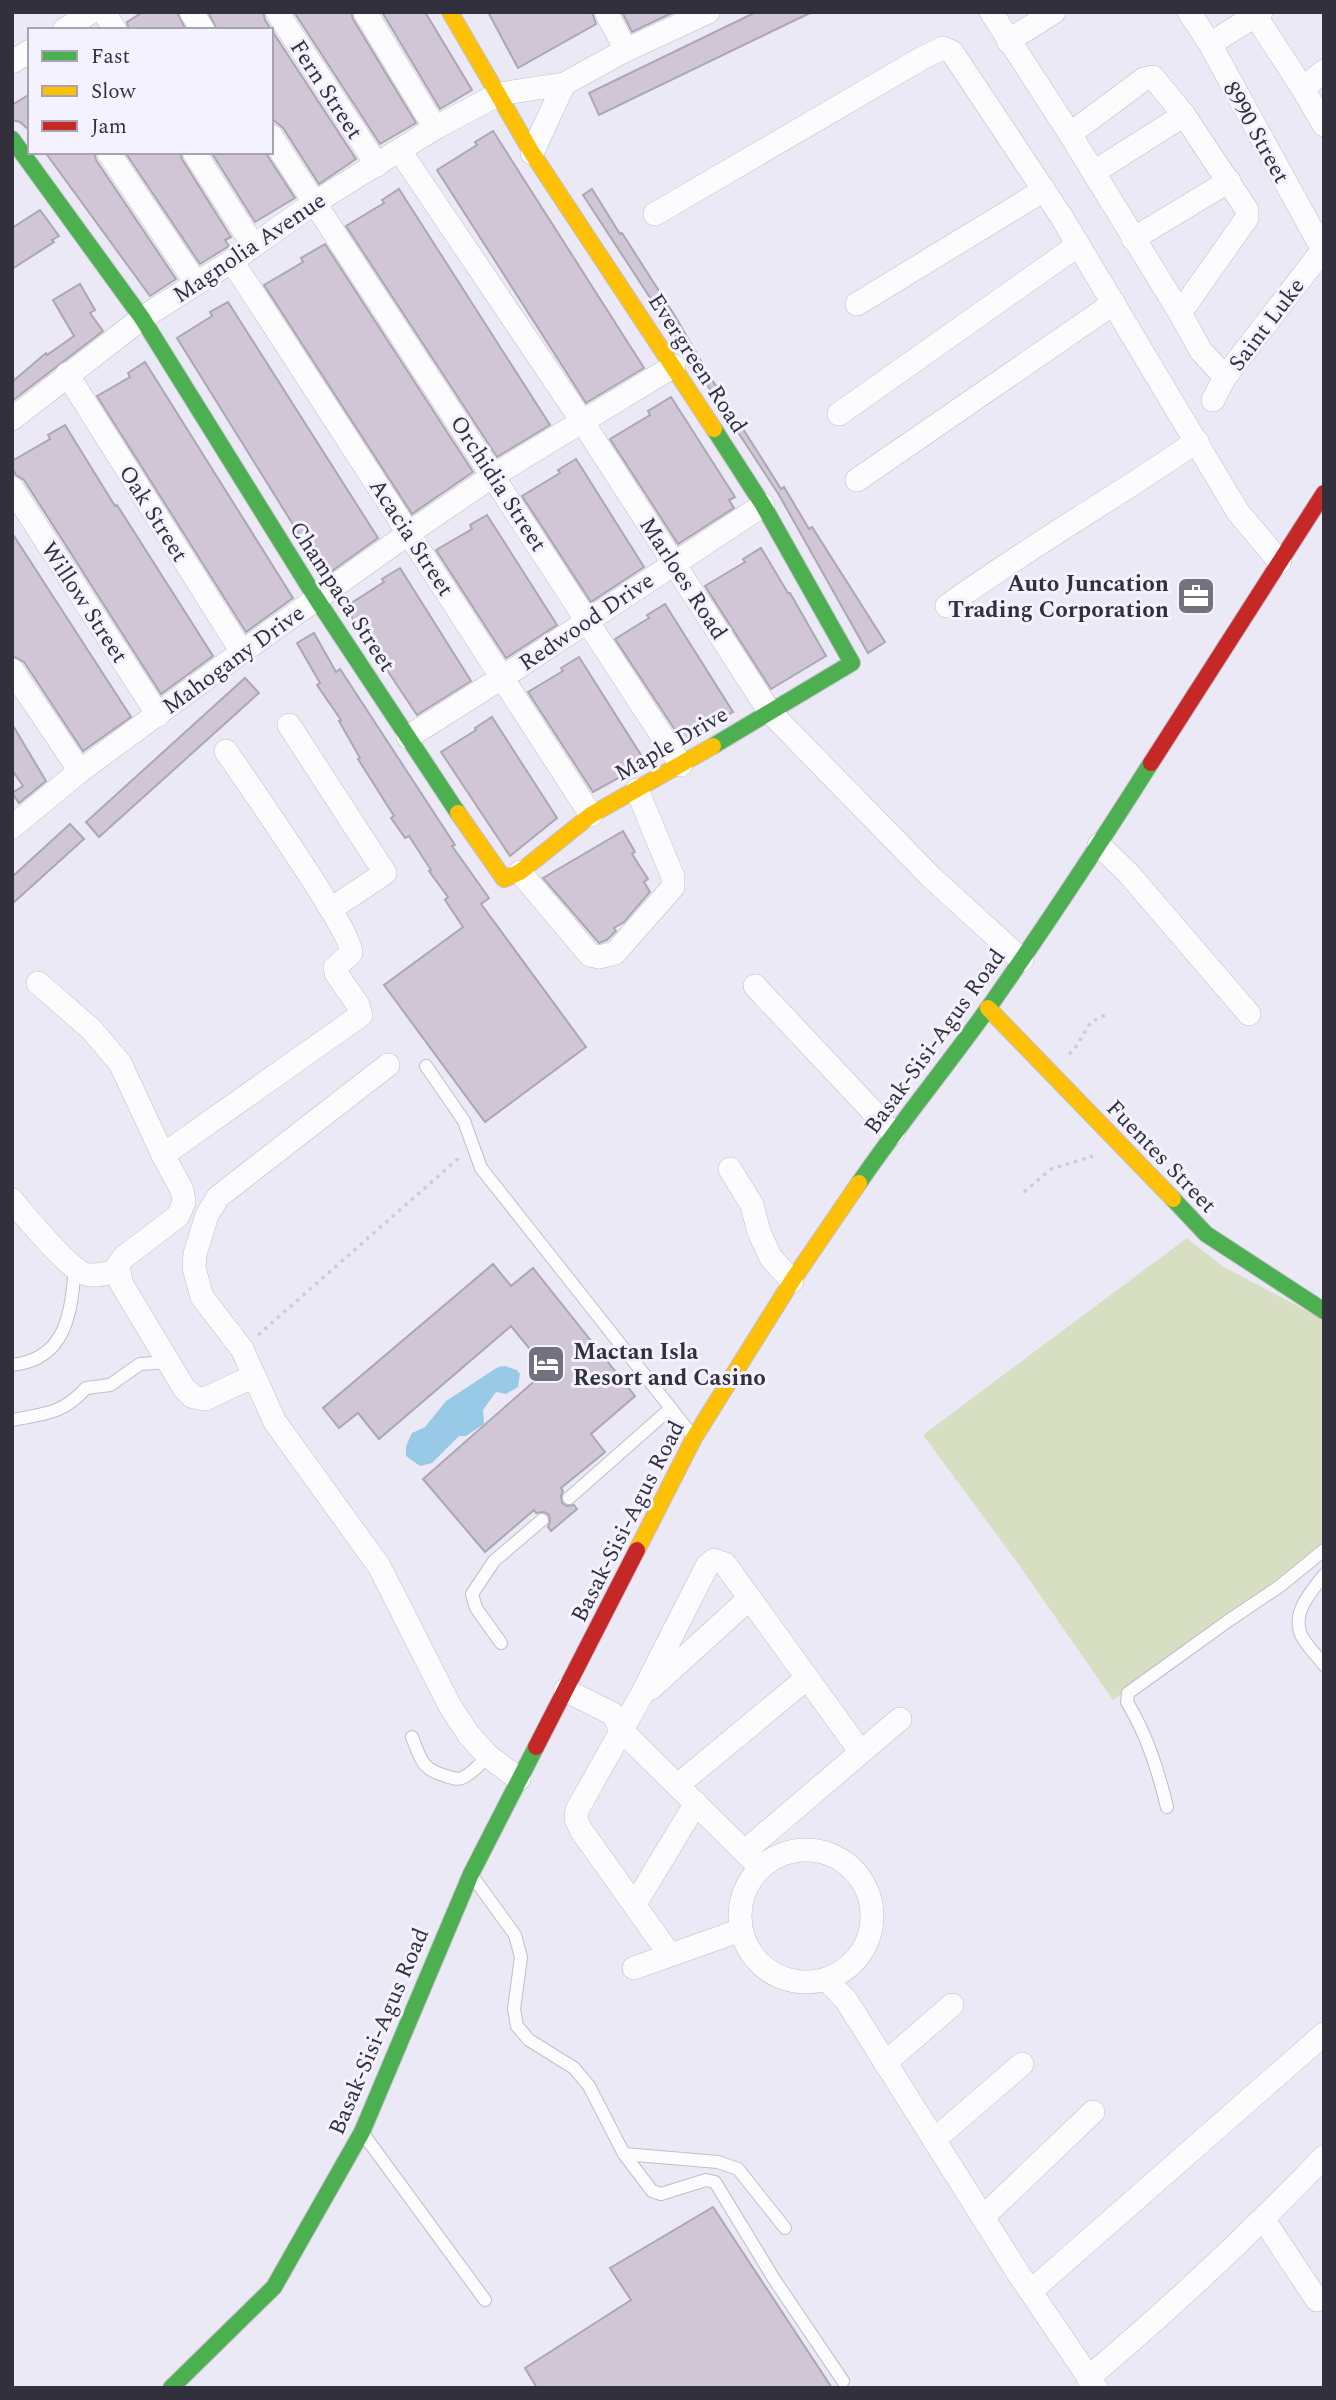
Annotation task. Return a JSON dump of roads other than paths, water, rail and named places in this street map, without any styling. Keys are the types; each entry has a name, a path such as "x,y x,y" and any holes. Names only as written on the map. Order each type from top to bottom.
{"street":[{"path":"67,28 91,12"},
{"path":"104,12 114,28"},
{"path":"191,12 202,28"},
{"name":"Fern Street","path":"277,12 377,165"},
{"path":"365,12 435,128"},
{"name":"Evergreen Road","path":"450,12 532,153 674,366 762,505 852,663"},
{"path":"606,12 625,50"},
{"path":"991,12 1094,172 1201,351 1225,377"},
{"path":"1008,41 1054,12"},
{"name":"8990 Street","path":"1189,12 1210,44 1323,251"},
{"path":"1210,44 1256,14 1324,125"},
{"path":"532,153 564,84 693,15"},
{"path":"655,214 924,57 943,48 956,55 1079,245 1238,512 1280,562"},
{"path":"12,62 28,52"},
{"path":"1303,89 1324,72"},
{"path":"1070,134 1144,79 1153,77 1184,116 1247,210 1247,218 1180,313"},
{"name":"Magnolia Avenue","path":"12,419 142,318 232,261 314,203 435,128 499,94 564,84"},
{"path":"1094,172 1184,116"},
{"name":"Champaca Street","path":"12,139 142,318 316,598 494,867 505,878 520,872"},
{"name":"Orchidia Street","path":"273,139 681,765"},
{"name":"Marloes Road","path":"400,151 675,562 769,711 931,877 1022,960"},
{"path":"109,154 196,283"},
{"path":"195,154 253,245"},
{"path":"1133,239 1228,181"},
{"path":"857,304 1044,190"},
{"path":"839,414 1079,245"},
{"name":"Saint Luke","path":"1213,400 1225,377 1323,251"},
{"name":"Acacia Street","path":"232,261 591,815"},
{"path":"857,480 1114,303"},
{"name":"Mahogany Drive","path":"12,827 80,771 409,533 494,475 674,366"},
{"name":"Oak Street","path":"67,374 242,652"},
{"path":"947,606 994,572 1142,479 1197,441"},
{"name":"Willow Street","path":"12,488 158,715"},
{"name":"Basak-Sisi-Agus Road","path":"171,2388 274,2287 362,2132 471,1874 694,1438 792,1281 893,1133 1022,960 1322,500"},
{"name":"Redwood Drive","path":"408,737 762,505"},
{"name":"Maple Drive","path":"520,872 591,815 852,663"},
{"path":"12,670 80,771"},
{"path":"289,725 385,873 331,909"},
{"path":"163,1155 361,1015 358,1005 336,972 337,965 351,953 352,948 331,909 226,751"},
{"path":"520,872 590,955 599,957 615,953 673,887 673,877 637,790"},
{"path":"1098,845 1128,873 1250,1014"},
{"path":"38,983 91,1029 120,1063 182,1190 184,1202 178,1216 124,1257 118,1265 121,1283 184,1388 193,1397 205,1399 254,1376"},
{"path":"755,986 893,1133"},
{"name":"Fuentes Street","path":"988,1008 1206,1234 1324,1311"},
{"path":"388,1065 218,1197 207,1215 195,1254 194,1268 202,1297 242,1349 275,1422 379,1566 450,1706 469,1735 488,1756 519,1779"},
{"path":"730,1170 752,1205 759,1232 771,1258 792,1281"},
{"path":"12,1200 42,1235 81,1273 88,1275 118,1271"},
{"path":"670,1955 581,1830 576,1819 577,1810 641,1696 707,1566 714,1560 725,1564 860,1751"},
{"path":"641,1696 750,1598"},
{"path":"679,1784 806,1679"},
{"path":"561,1697 613,1714 621,1730 753,1859 774,1858 804,1849 835,1856 859,1876 872,1905 873,1921 870,1936 854,1964 827,1980 816,1983 793,1982 772,1974 749,1951 741,1930 740,1913 743,1896 750,1881 753,1859 860,1751 900,1719"},
{"path":"635,1904 696,1803"},
{"path":"634,1968 741,1930"},
{"path":"827,1980 846,2000 1092,2383 1264,2220 1324,2157"},
{"path":"885,2063 952,2005"},
{"path":"1031,2291 1324,2034"},
{"path":"934,2140 1022,2064"},
{"path":"983,2217 1093,2112"},
{"path":"1264,2220 1317,2300"}],"lane":[{"path":"426,1066 464,1121 481,1168 694,1438"},
{"path":"12,1365 44,1357 60,1338 72,1305 75,1267"},
{"path":"12,1420 58,1412 75,1401 86,1388 110,1385 140,1364 169,1362"},
{"path":"569,1498 671,1408"},
{"path":"501,1643 476,1608 472,1594 494,1561 542,1520"},
{"path":"1167,1807 1160,1776 1142,1727 1126,1702 1128,1693 1280,1586 1324,1550"},
{"path":"1324,1575 1305,1600 1299,1616 1300,1633 1324,1665"},
{"path":"412,1737 424,1765 430,1771 451,1778 465,1776 488,1756"},
{"path":"471,1874 516,1935 521,1957 514,2009 517,2026 529,2040 574,2068 589,2086 624,2154 652,2191 661,2194 706,2180 715,2182 774,2279 843,2381"},
{"path":"362,2132 485,2300"},
{"path":"624,2154 718,2162 738,2169 785,2228"}],"water":[{"path":"498,1367 517,1370 520,1374 518,1387 506,1394 496,1392 483,1410 484,1424 466,1436 459,1436 432,1463 420,1466 406,1456 406,1446 412,1433 425,1427 446,1401"}],"place":[{"name":"Auto Juncation Trading Corporation","path":"1196,596"},
{"name":"Mactan Isla Resort and Casino","path":"546,1364"}]}
